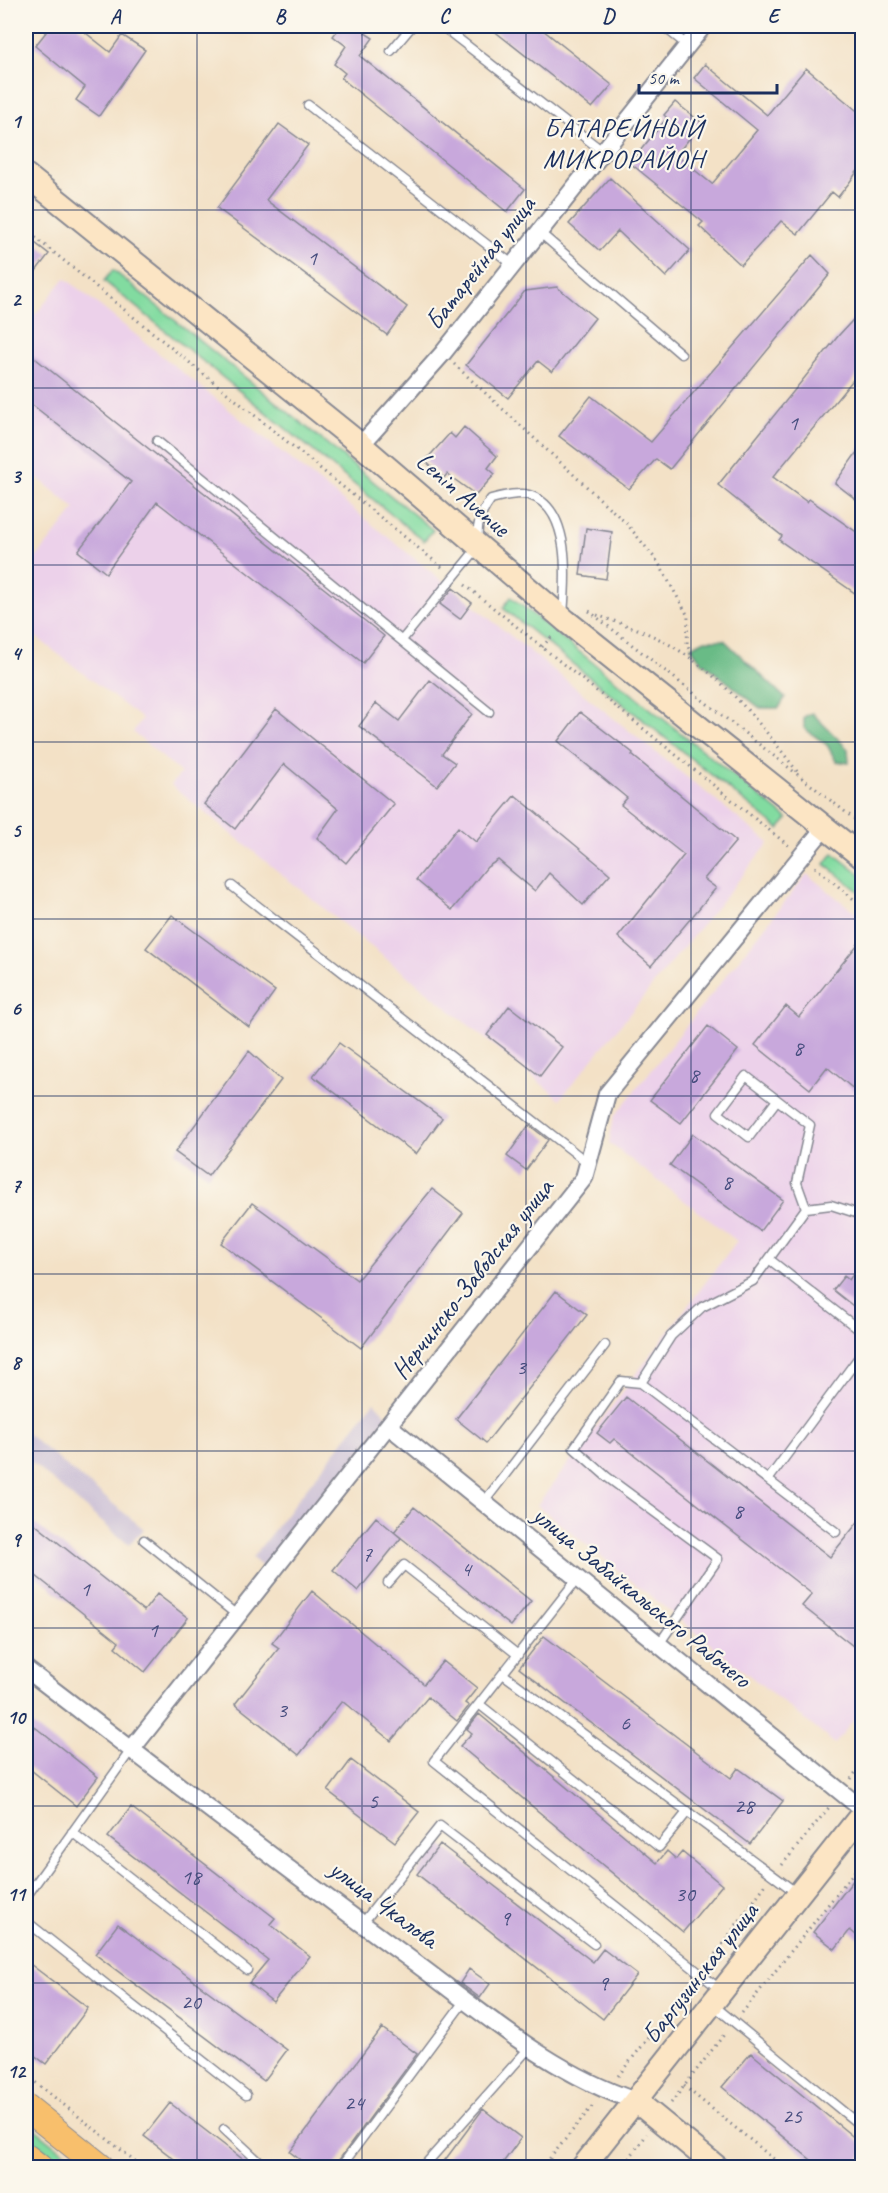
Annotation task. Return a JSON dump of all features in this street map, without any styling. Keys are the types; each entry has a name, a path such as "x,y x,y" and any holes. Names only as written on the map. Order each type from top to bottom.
{"main road":[{"name":"Lenin Avenue","path":"26,175 362,445 562,617 862,857"},
{"name":"Баргузинская улица","path":"582,2168 862,1815"},
{"name":"улица Чкалова","path":"636,2101 718,2168"},
{"path":"26,2107 102,2168"},
{"path":"26,2157 40,2168"}],"street":[{"name":"Батарейная улица","path":"362,445 443,352 601,150 703,26"},
{"name":"Нерчинско-Заводская улица","path":"131,1750 584,1178 607,1094 825,827"},
{"name":"улица Забайкальского Рабочего","path":"389,1426 862,1809"},
{"name":"улица Чкалова","path":"26,1669 362,1924 530,2047 605,2091 636,2101"}],"lane":[{"path":"391,51 412,26"},
{"path":"442,26 601,150"},
{"path":"663,26 687,45"},
{"path":"308,105 512,264"},
{"path":"538,231 681,354"},
{"path":"157,441 489,712"},
{"path":"402,640 479,546 477,531 480,515 492,499 529,495 549,509 564,539 565,591 562,617"},
{"path":"232,886 588,1164"},
{"path":"777,1100 749,1137 718,1113 746,1076 810,1125 797,1183 806,1208"},
{"path":"641,1383 671,1336 702,1307 753,1281 806,1208 831,1205 862,1215"},
{"path":"769,1259 862,1332"},
{"path":"484,1502 605,1345"},
{"path":"768,1480 862,1353"},
{"path":"659,1644 718,1559 606,1478 574,1448 621,1381 641,1383 836,1532"},
{"path":"144,1540 238,1616"},
{"path":"388,1583 404,1565 518,1655"},
{"path":"578,1578 434,1761 717,1998 862,2127"},
{"path":"503,1674 799,1894"},
{"path":"479,1704 659,1847 688,1811"},
{"path":"26,1897 131,1750"},
{"path":"362,1924 440,1826 594,1944"},
{"path":"72,1832 246,1970"},
{"path":"26,1921 246,2095"},
{"path":"340,2168 465,2000"},
{"path":"422,2168 530,2047"},
{"path":"224,2128 266,2168"}],"path":[{"path":"443,352 627,524 658,562 688,616 687,644 693,659"},
{"path":"565,591 862,825"},
{"path":"592,613 654,636 693,659 754,714 802,778"},
{"path":"26,2075 142,2167"},
{"path":"684,2086 785,2168"}],"shaded area":[{"path":"65,278 769,843 560,1099 171,785 181,773 133,732 142,719 26,629 26,571 75,509 26,468 26,326"},
{"path":"807,874 862,918 862,1709 835,1744 537,1505 737,1241 609,1143 614,1117"},
{"path":"374,1402 388,1417 266,1570 252,1558"},
{"path":"26,1433 144,1529 129,1545 26,1458"}],"green space":[{"path":"113,270 433,530 424,541 104,281"},
{"path":"511,597 788,819 779,829 503,608"},
{"path":"705,640 724,640 785,698 779,708 760,708 701,661 691,647"},
{"path":"812,713 848,749 849,763 836,761 827,745 804,728 804,717"},
{"path":"833,853 862,876 862,894 825,864"},
{"path":"26,2122 83,2167 67,2167 26,2135"}],"building":[{"path":"51,26 77,26 110,52 122,35 145,50 99,116 76,100 85,87 35,46"},
{"path":"341,26 370,26 365,33 373,38 360,56 525,189 507,212 341,78 345,73 334,64 346,46 333,36"},
{"path":"488,26 538,26 612,85 592,108"},
{"path":"705,64 767,115 806,68 862,115 862,165 838,197 832,192 798,234 781,221 741,265 699,226 703,222 630,163 667,118 664,115 675,102 702,123 676,155 712,184 757,130 694,78"},
{"path":"279,124 308,145 266,200 407,307 387,335 217,208"},
{"path":"610,178 690,250 666,277 618,231 600,251 569,224"},
{"path":"26,236 49,254 26,284"},
{"path":"812,255 830,274 670,469 656,459 629,489 559,436 591,396 651,442"},
{"path":"557,287 595,318 552,372 538,361 508,398 466,365 525,291"},
{"path":"862,310 862,369 773,477 807,502 809,499 862,536 862,598 779,540 782,536 718,485 839,335"},
{"path":"31,355 384,636 363,663 157,502 106,573 78,551 131,482 26,400 26,362"},
{"path":"464,427 497,456 488,468 495,474 476,495 447,474 444,478 425,461 450,433 455,438"},
{"path":"862,445 862,504 835,483"},
{"path":"586,528 612,532 606,579 580,575"},
{"path":"453,588 472,603 460,619 440,604"},
{"path":"430,680 472,714 442,754 455,763 437,786 359,726 376,703 399,721"},
{"path":"276,709 394,804 346,863 317,838 338,809 284,764 235,829 204,804"},
{"path":"580,712 633,753 632,755 736,841 704,879 716,888 651,966 618,937 684,855 621,805 627,798 558,741"},
{"path":"515,795 610,874 583,905 549,873 535,891 498,860 487,867 452,910 416,880 458,827 476,842"},
{"path":"172,915 275,991 249,1027 146,948"},
{"path":"862,939 862,1096 827,1067 810,1089 755,1045 786,1006 799,1017"},
{"path":"509,1006 562,1047 540,1076 487,1035"},
{"path":"708,1026 738,1050 681,1123 650,1100"},
{"path":"339,1043 442,1118 416,1154 313,1076"},
{"path":"249,1051 281,1080 208,1176 175,1152"},
{"path":"529,1125 548,1140 526,1170 507,1156"},
{"path":"693,1134 783,1200 760,1231 670,1165"},
{"path":"432,1189 463,1213 361,1348 221,1243 252,1203 357,1280"},
{"path":"862,1262 862,1313 833,1290 844,1276 849,1280"},
{"path":"556,1291 587,1315 486,1443 456,1419"},
{"path":"626,1397 830,1557 862,1517 862,1653 802,1606 812,1594 614,1439 610,1443 597,1433"},
{"path":"414,1507 531,1601 511,1626 394,1532"},
{"path":"26,1517 144,1611 157,1594 188,1618 145,1672 115,1647 119,1642 26,1568"},
{"path":"376,1517 401,1538 358,1591 333,1570"},
{"path":"312,1591 424,1684 443,1661 477,1688 465,1703 469,1706 457,1721 428,1697 391,1741 342,1701 299,1755 235,1704 279,1648 272,1643"},
{"path":"544,1636 731,1778 738,1768 783,1801 750,1844 519,1668"},
{"path":"479,1714 657,1863 667,1851 676,1859 682,1852 722,1885 683,1932 460,1746 472,1733 467,1729"},
{"path":"26,1720 98,1777 76,1806 26,1766"},
{"path":"351,1760 419,1812 395,1842 328,1791"},
{"path":"131,1807 275,1918 270,1924 310,1956 273,2002 249,1983 268,1960 108,1837"},
{"path":"440,1844 593,1962 603,1949 637,1975 603,2019 417,1874"},
{"path":"862,1869 862,1940 850,1930 835,1949 813,1932"},
{"path":"118,1924 287,2050 264,2081 95,1954"},
{"path":"26,1961 88,2008 46,2064 26,2049"},
{"path":"469,1969 490,1984 480,1998 460,1983"},
{"path":"382,2028 417,2054 333,2168 311,2168 290,2152"},
{"path":"751,2053 862,2144 862,2156 853,2168 821,2168 722,2087"},
{"path":"170,2103 254,2168 186,2168 144,2136"},
{"path":"483,2109 521,2138 499,2168 439,2168"}],"district":[{"name":"БАТАРЕЙНЫЙ МИКРОРАЙОН","path":"624,144"}]}
